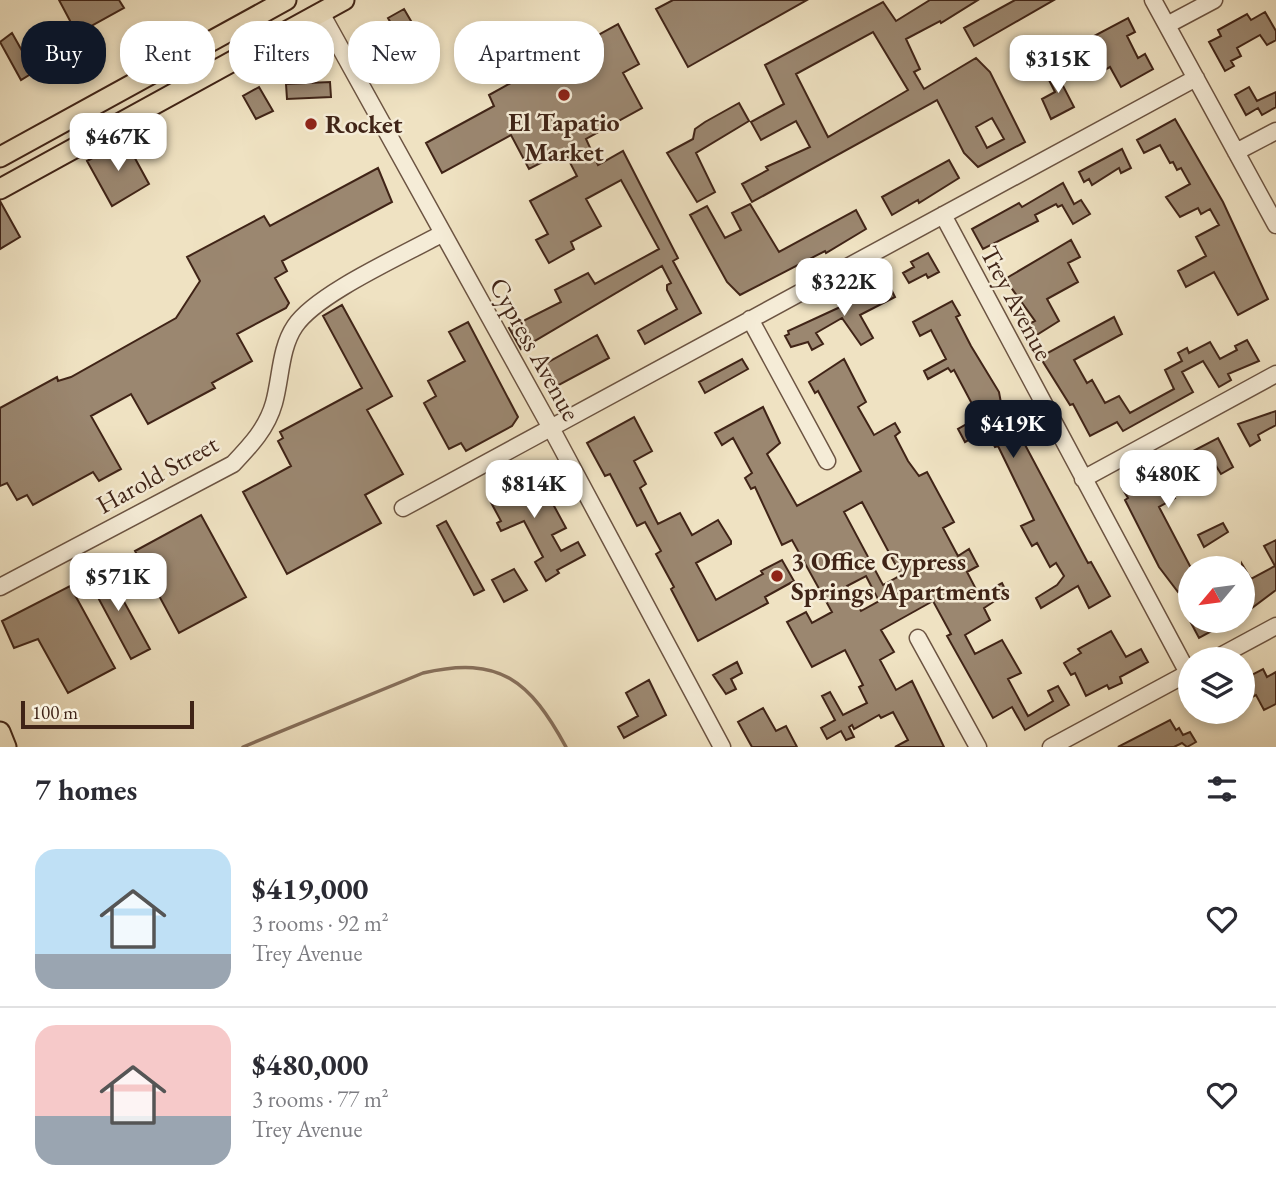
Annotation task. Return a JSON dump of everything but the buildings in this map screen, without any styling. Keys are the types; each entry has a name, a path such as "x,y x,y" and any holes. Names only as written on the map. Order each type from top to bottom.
{"main road":[{"path":"0,172 6,154 286,0"},
{"path":"0,189 318,6 344,0"},
{"path":"26,174 34,154 88,122 111,96"},
{"path":"0,732 6,747"}],"street":[{"path":"1153,0 1276,225"},
{"path":"1167,25 1214,0"},
{"name":"Cypress Avenue","path":"318,6 551,428 722,747"},
{"path":"403,508 1196,78"},
{"path":"1236,152 1276,131"},
{"name":"Trey Avenue","path":"943,215 1178,653"},
{"name":"Harold Street","path":"0,587 233,464 260,435 274,404 283,357 294,326 319,302 443,233"},
{"path":"750,319 827,461"},
{"path":"1083,479 1276,374"},
{"path":"1237,647 1276,626"},
{"path":"918,638 978,747"},
{"path":"1051,747 1178,679"}],"waterway":[{"path":"243,747 423,673 450,668 493,671 510,678 539,705 566,747"}],"place":[{"name":"El Tapatio Market","path":"564,95"},
{"name":"Rocket","path":"311,124"},
{"name":"3 Office Cypress Springs Apartments","path":"777,576"}]}
